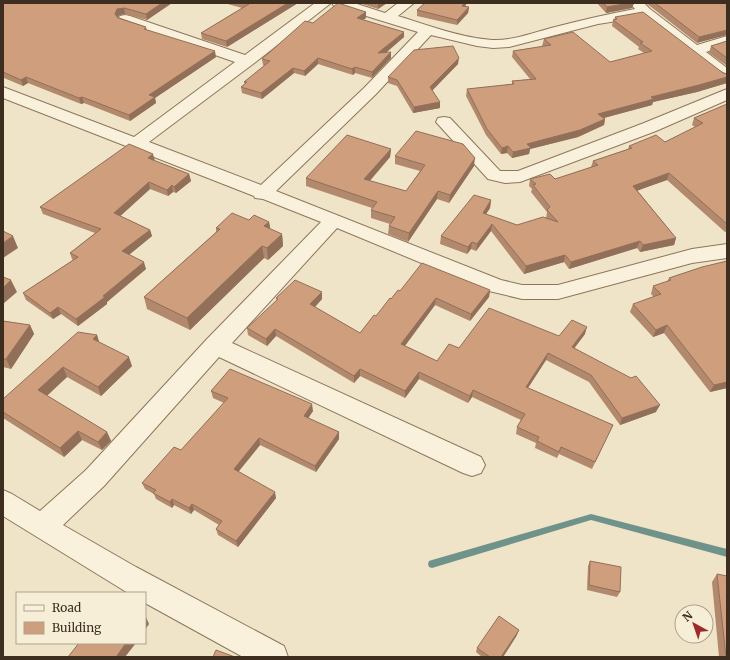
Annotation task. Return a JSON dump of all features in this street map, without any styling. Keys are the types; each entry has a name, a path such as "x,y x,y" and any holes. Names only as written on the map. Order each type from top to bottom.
{"street":[{"path":"135,144 324,3"},
{"path":"339,3 428,30 477,42 493,44 509,43 641,7 727,75"},
{"path":"388,17 407,3"},
{"path":"124,19 248,60"},
{"path":"262,194 370,92 428,30"},
{"path":"694,50 727,40"},
{"path":"3,92 262,194 334,220 496,286 522,292 558,292 692,256 727,251"},
{"path":"444,122 494,175 506,177 520,176 650,127 727,94"},
{"path":"42,527 95,478 215,345 334,220"},
{"path":"215,345 472,465"},
{"path":"3,502 126,577 273,657"}],"building":[{"path":"3,3 162,3 146,14 124,8 117,9 115,14 118,18 146,27 144,29 215,51 149,95 155,97 129,115 82,97 79,98 26,77 21,80 3,72"},
{"path":"245,3 288,3 226,41 201,33 249,4"},
{"path":"338,3 366,12 357,18 404,32 378,53 391,52 372,72 355,67 352,69 318,58 304,71 293,68 261,93 241,87 247,82 244,82 270,61 262,59 305,21 313,23"},
{"path":"425,3 464,3 462,6 469,7 457,20 417,10"},
{"path":"603,3 629,3 607,7"},
{"path":"655,3 727,3 727,30 699,37"},
{"path":"643,12 723,73 727,74 727,77 651,97 654,99 598,114 605,119 580,130 527,144 531,148 513,152 508,146 502,148 487,129 467,89 514,84 512,81 536,79 513,51 551,45 544,39 573,32 610,62 652,51 640,43 643,42 613,20 617,19 615,17"},
{"path":"727,41 727,58 711,46"},
{"path":"453,46 459,58 430,87 440,102 414,107 397,80 388,77 414,50"},
{"path":"727,104 727,224 669,173 633,186 676,238 643,245 640,241 571,262 565,255 526,266 492,224 477,244 472,242 468,247 441,236 474,195 491,200 483,213 517,225 543,217 558,222 547,210 550,207 533,185 536,184 530,179 550,174 555,179 598,165 593,161 632,148 629,146 656,135 665,142 703,123 694,118"},
{"path":"416,131 463,144 475,158 450,195 438,191 409,233 389,226 395,217 371,210 377,202 306,178 347,135 391,149 364,179 406,191 425,165 395,156"},
{"path":"129,144 153,154 148,158 189,174 174,187 172,185 167,190 149,182 114,213 150,230 122,251 144,262 103,296 105,297 76,319 58,307 50,313 23,293 78,257 70,253 101,229 40,207"},
{"path":"232,213 249,220 254,215 269,222 264,226 282,234 267,248 262,246 187,318 144,297 220,229 216,228"},
{"path":"3,231 13,236 3,243"},
{"path":"727,261 727,382 714,385 667,325 656,330 633,304 661,294 653,286 671,280 669,278 702,267"},
{"path":"422,263 490,290 471,314 436,298 401,344 437,361 449,344 459,348 489,308 559,336 572,320 587,327 572,347 631,378 636,376 660,405 622,418 591,375 548,353 526,387 613,425 595,462 561,447 559,452 537,441 539,437 517,427 525,414 473,390 470,396 419,372 405,391 360,369 354,376 275,329 266,339 247,328 278,299 276,298 295,280 322,292 310,304 360,333 390,298 391,299 398,290 400,291"},
{"path":"3,277 11,280 3,288"},
{"path":"3,321 30,325 6,359 3,359"},
{"path":"78,332 97,335 93,339 129,357 98,387 63,367 38,390 107,432 98,442 78,431 60,448 3,412 3,399"},
{"path":"230,369 312,404 304,416 339,432 315,466 259,438 234,469 275,492 236,541 216,529 222,521 192,504 189,508 172,499 170,502 153,493 156,490 142,483 174,447 181,450 228,398 211,391"},
{"path":"590,561 621,567 620,592 589,585"},
{"path":"717,574 727,576 727,657 726,657"},
{"path":"499,616 519,630 501,657 490,657 477,648"},
{"path":"78,644 125,644 116,657 68,657"},
{"path":"216,650 235,657 213,657"}],"waterway":[{"path":"432,564 591,517 727,553"}]}
